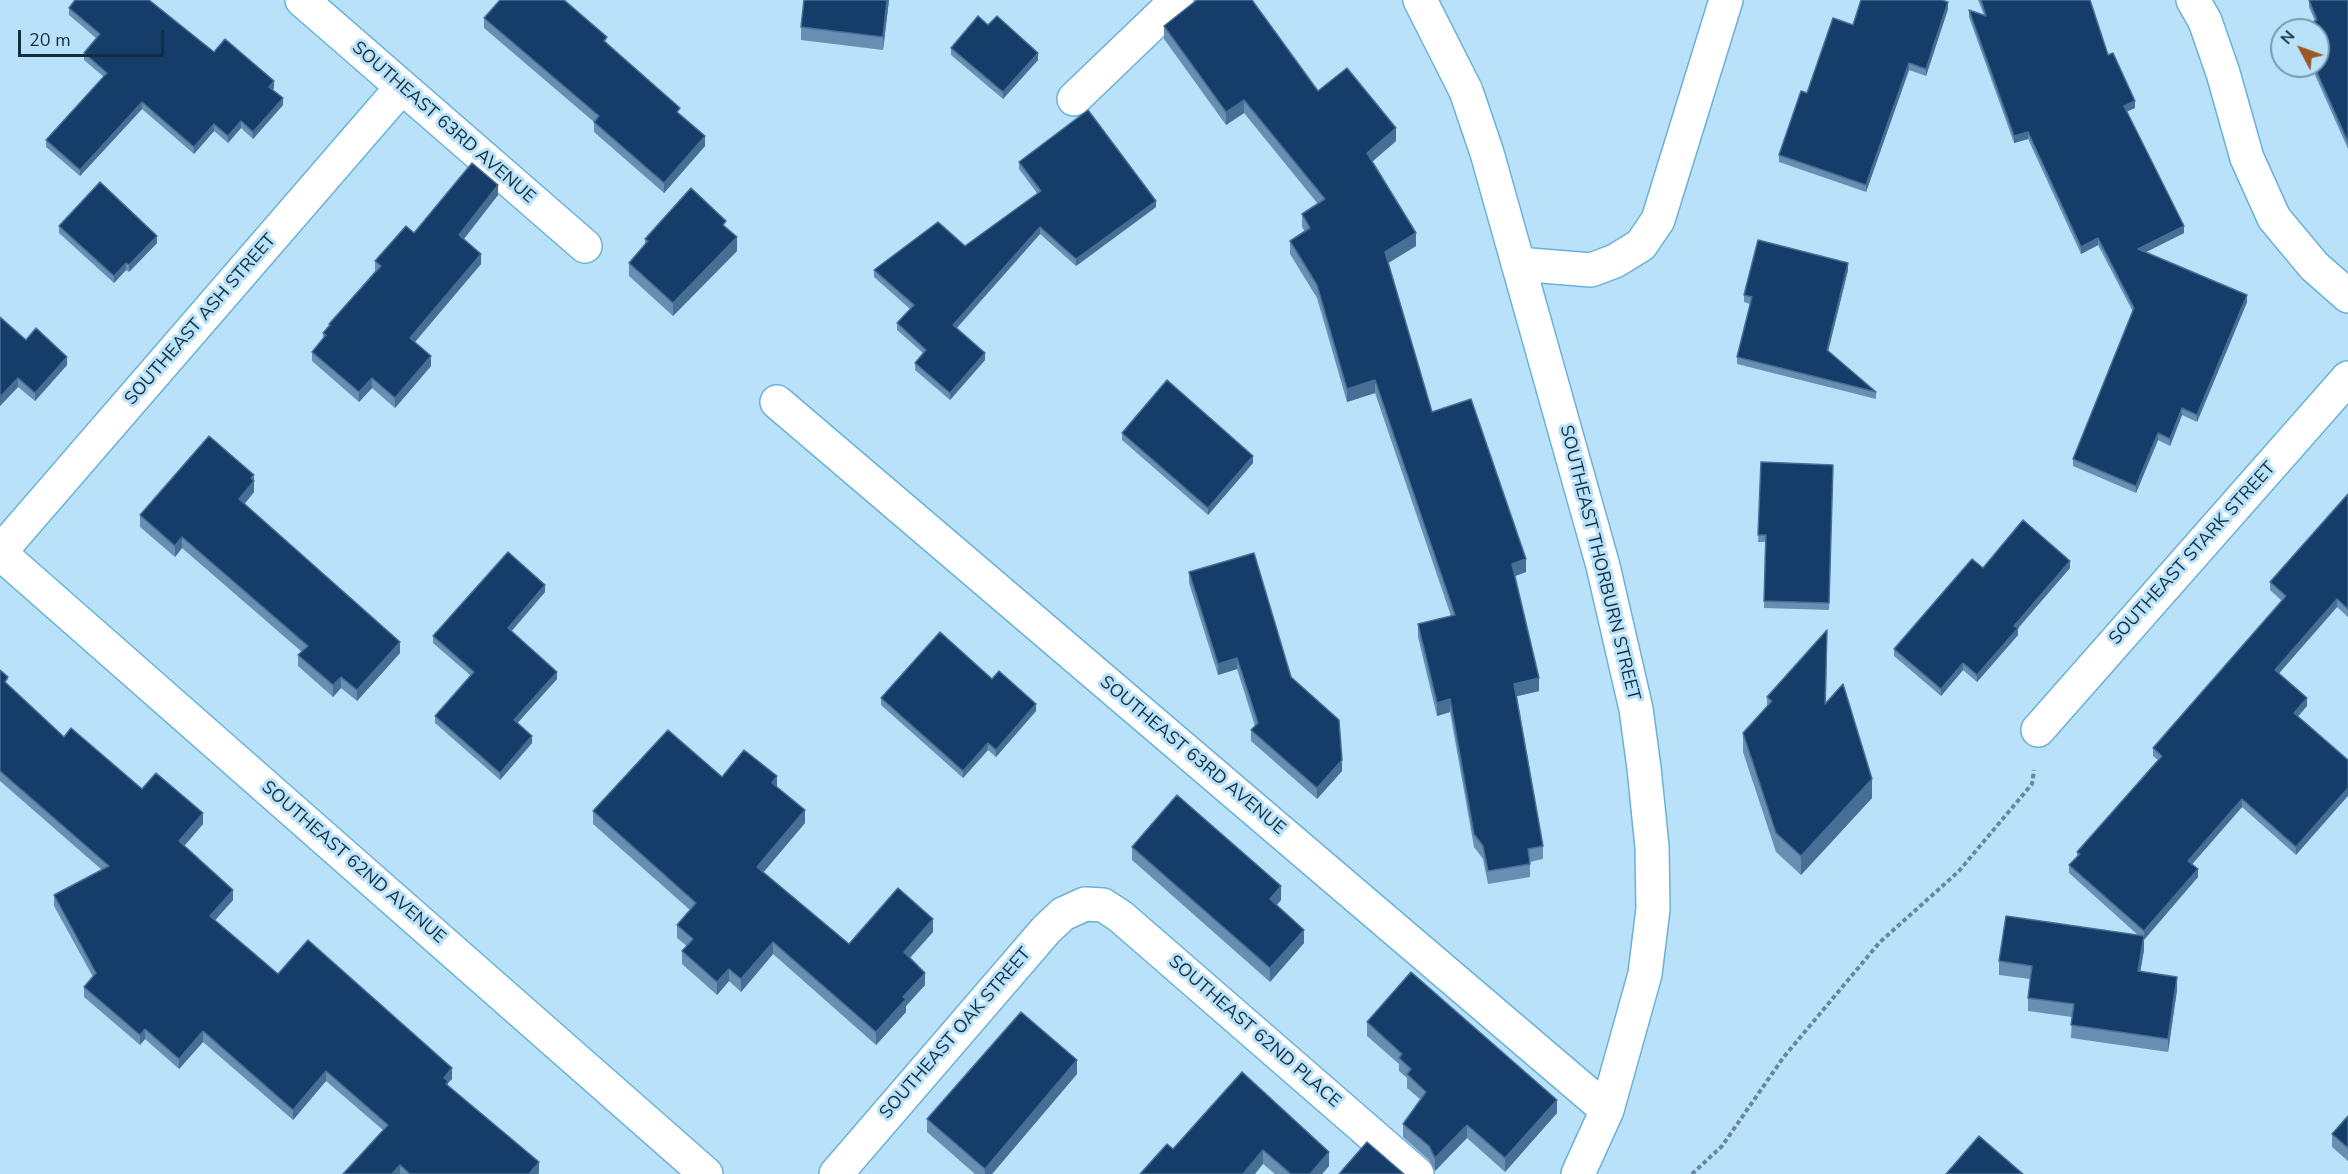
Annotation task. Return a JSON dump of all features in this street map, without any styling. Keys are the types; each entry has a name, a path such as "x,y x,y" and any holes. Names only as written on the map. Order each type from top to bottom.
{"street":[{"name":"SOUTHEAST 63RD AVENUE","path":"302,0 585,246"},
{"path":"1074,99 1177,0"},
{"name":"SOUTHEAST THORBURN STREET","path":"1420,0 1466,91 1518,264 1622,643 1636,709 1644,768 1652,847 1653,909 1645,974 1607,1110 1578,1174"},
{"path":"1518,264 1592,270 1615,261 1641,245 1658,220 1726,0"},
{"path":"2193,0 2208,32 2247,158 2274,218 2314,266 2348,296"},
{"name":"SOUTHEAST ASH STREET","path":"0,552 402,87"},
{"name":"SOUTHEAST STARK STREET","path":"2038,730 2348,378"},
{"name":"SOUTHEAST 63RD AVENUE","path":"777,402 1607,1110"},
{"name":"SOUTHEAST 62ND AVENUE","path":"0,552 706,1174"},
{"name":"SOUTHEAST OAK STREET","path":"836,1174 1046,930 1063,914 1084,904"},
{"name":"SOUTHEAST 62ND PLACE","path":"1084,904 1102,905 1120,916 1417,1174"}],"path":[{"path":"1692,1174 1722,1146 1783,1058 1878,943 1959,871 2032,784 2038,730"}],"building":[{"path":"75,0 149,0 214,52 225,39 274,81 269,87 283,98 253,132 241,121 228,136 214,124 194,147 142,102 80,170 46,140 107,73 84,53 100,34 69,8"},
{"path":"500,0 564,0 607,37 604,41 680,108 677,112 705,136 664,183 594,122 599,116 484,18"},
{"path":"804,0 887,0 883,37 801,27"},
{"path":"1197,0 1252,0 1318,91 1347,68 1396,128 1367,153 1416,233 1385,252 1432,412 1471,399 1526,559 1512,564 1539,678 1514,684 1543,846 1528,849 1530,864 1488,871 1483,846 1474,834 1450,699 1437,703 1418,624 1455,615 1375,380 1347,389 1317,285 1290,241 1310,228 1302,214 1325,199 1244,100 1226,112 1164,26"},
{"path":"1861,0 1941,0 1948,2 1926,69 1909,63 1866,185 1779,155 1801,91 1807,93 1833,18 1853,25"},
{"path":"1981,0 2090,0 2108,55 2113,53 2135,101 2124,106 2184,226 2138,249 2247,295 2197,415 2182,408 2170,439 2158,433 2136,486 2073,459 2134,308 2098,238 2081,247 2028,132 2014,136 1969,10 1986,16"},
{"path":"2309,0 2348,0 2348,142 2319,78 2330,78 2330,18 2316,18"},
{"path":"978,16 988,25 997,16 1038,53 1003,92 951,48"},
{"path":"1088,110 1156,201 1076,259 1040,227 953,325 985,353 950,393 915,363 926,350 897,323 914,305 874,270 938,222 965,246 1041,191 1019,162"},
{"path":"472,163 498,185 459,235 481,254 410,338 431,356 395,398 372,378 359,392 312,352 326,335 323,333 329,324 381,266 375,261 406,226 414,233"},
{"path":"100,182 157,236 129,265 126,263 114,276 59,226"},
{"path":"691,188 726,221 723,225 737,237 673,303 629,263 648,241 645,239"},
{"path":"1758,240 1848,263 1827,350 1876,392 1737,357 1752,297 1744,295"},
{"path":"0,317 26,340 36,328 67,357 35,393 18,378 0,397"},
{"path":"1167,380 1253,456 1208,508 1122,433"},
{"path":"209,436 254,475 251,478 254,481 239,499 400,642 357,690 341,677 333,685 298,655 308,646 182,537 175,546 140,515"},
{"path":"1761,462 1833,465 1829,603 1764,601 1766,535 1758,535"},
{"path":"2348,494 2348,609 2337,599 2275,670 2307,698 2294,713 2348,760 2348,788 2296,847 2242,799 2188,861 2198,869 2144,931 2069,865 2080,854 2077,852 2162,756 2153,748 2286,596 2270,582"},
{"path":"2023,520 2070,561 2014,626 2018,628 1977,675 1963,663 1941,689 1894,649 1972,559 1983,568"},
{"path":"508,552 545,585 508,628 557,672 514,720 532,736 500,773 435,716 474,672 433,636"},
{"path":"1254,553 1291,677 1339,720 1342,760 1317,788 1251,730 1258,723 1237,658 1218,664 1189,572"},
{"path":"1827,630 1825,704 1843,684 1872,779 1801,856 1776,833 1743,733 1772,701 1767,697"},
{"path":"940,632 992,679 999,671 1036,704 996,750 988,743 963,771 881,698"},
{"path":"0,670 8,677 5,682 64,737 71,728 142,789 156,773 203,813 179,841 233,890 210,916 278,974 308,940 452,1068 444,1078 448,1081 446,1084 539,1162 529,1174 410,1174 400,1165 392,1174 343,1174 388,1125 326,1071 293,1110 203,1031 179,1059 145,1029 140,1035 84,987 96,973 54,895 109,866 0,771"},
{"path":"668,730 722,777 744,750 777,776 772,783 805,810 757,867 849,944 898,888 933,919 904,952 925,973 903,997 906,999 876,1032 773,942 741,979 729,969 717,982 682,951 693,939 677,925 696,903 593,811"},
{"path":"1177,795 1281,886 1270,899 1304,930 1270,968 1132,847"},
{"path":"2006,916 2144,936 2138,971 2177,977 2168,1039 2071,1025 2074,1004 2028,998 2032,966 1999,961"},
{"path":"1411,972 1557,1100 1505,1158 1467,1125 1435,1158 1429,1146 1403,1124 1426,1092 1407,1074 1411,1069 1399,1058 1402,1054 1367,1022"},
{"path":"1021,1012 1077,1060 985,1169 927,1119"},
{"path":"1242,1072 1329,1152 1310,1174 1291,1174 1263,1150 1243,1174 1140,1174 1167,1144 1173,1149"},
{"path":"2348,1116 2348,1148 2332,1134"},
{"path":"1979,1136 2023,1174 1946,1174"},
{"path":"1367,1142 1404,1174 1339,1174"}]}
